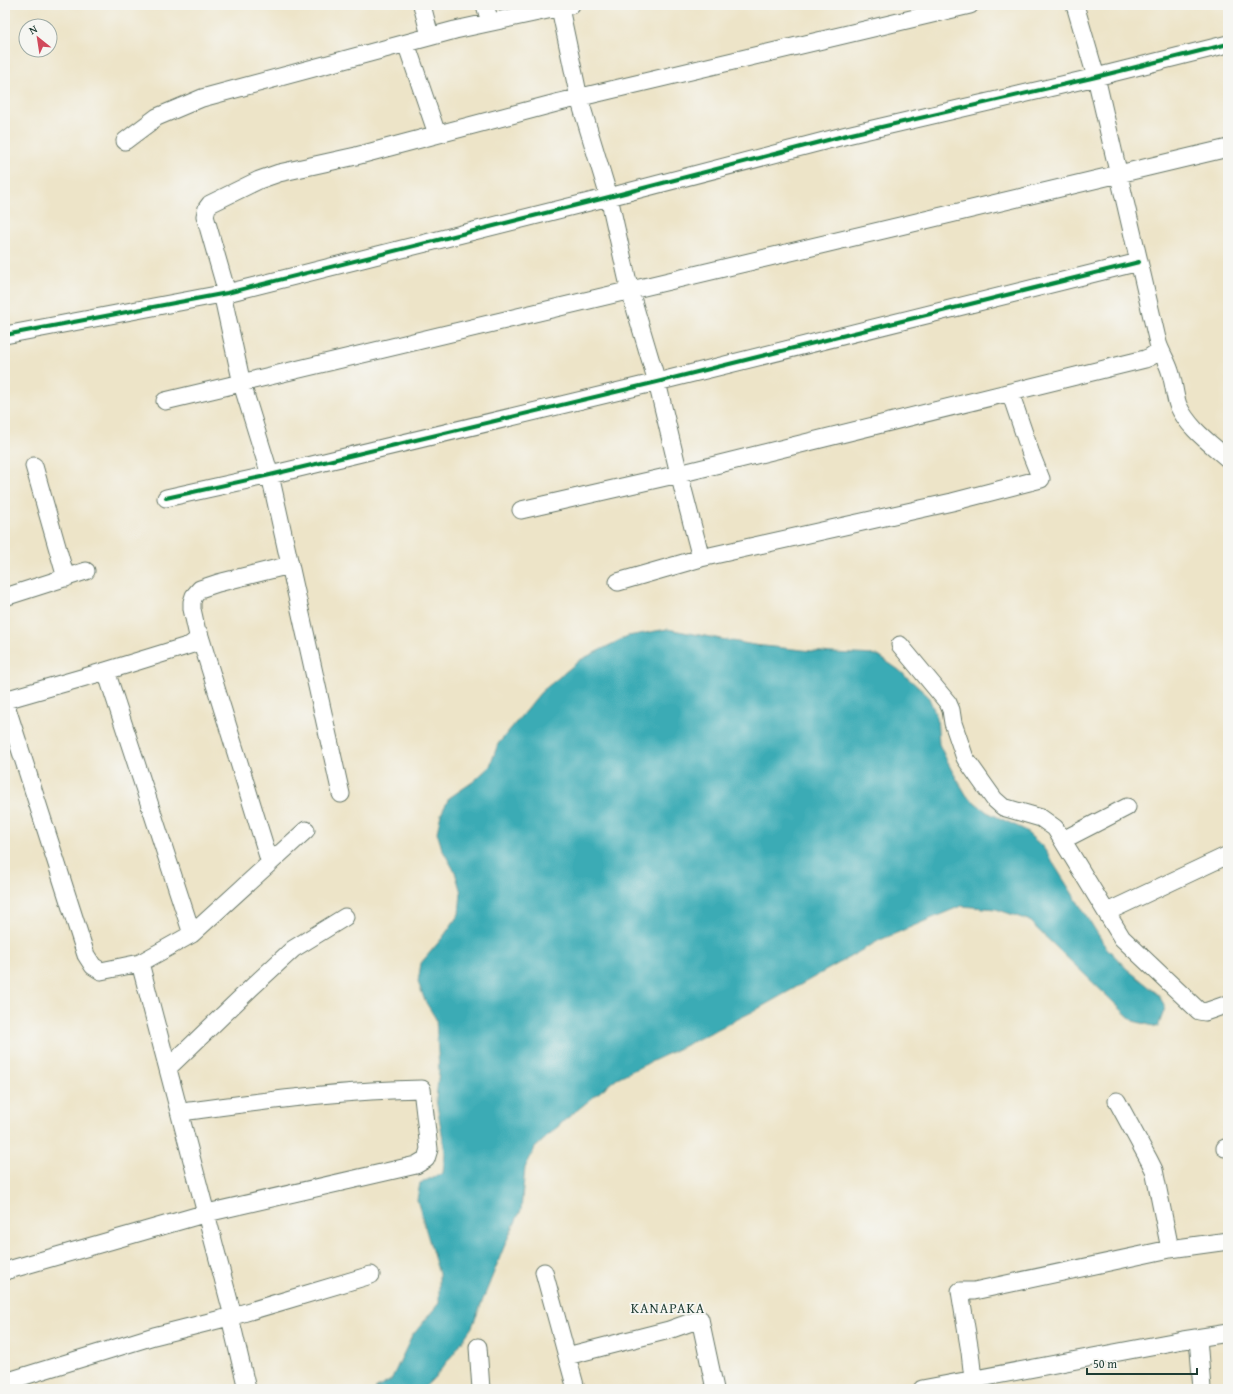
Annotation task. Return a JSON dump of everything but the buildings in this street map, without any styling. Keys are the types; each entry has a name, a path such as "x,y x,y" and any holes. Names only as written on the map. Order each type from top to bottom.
{"street":[{"path":"422,5 430,36"},
{"path":"486,5 490,22"},
{"path":"341,794 270,475 242,384 224,293 205,216 210,204 279,172 356,156 579,98 970,5"},
{"path":"1074,5 1096,77 1160,350 1171,373 1178,404 1186,418 1200,435 1228,459"},
{"path":"125,141 157,117 202,98 430,36 566,6 579,98 608,197 630,291 657,382 701,558"},
{"path":"406,43 437,134"},
{"path":"5,335 224,293 608,197 848,134 1096,77 1228,44"},
{"path":"165,401 242,384 1228,148"},
{"path":"166,498 270,475 657,382 1139,262"},
{"path":"521,510 679,474 1145,359 1160,350"},
{"path":"618,582 701,558 944,503 1041,479 1010,392"},
{"path":"34,466 66,578"},
{"path":"270,863 199,633 192,609 192,602 194,596 200,590 218,583 290,565"},
{"path":"5,597 86,571"},
{"path":"199,633 197,640 190,645 5,701 86,955 93,966 101,971 140,963 192,934 306,830"},
{"path":"900,645 948,702 952,710 953,723 965,758 994,799 1003,807 1046,820 1055,828 1122,938 1199,1011 1205,1012 1228,1004"},
{"path":"106,671 192,934"},
{"path":"1063,840 1126,806"},
{"path":"1107,912 1228,855"},
{"path":"168,1068 293,949 345,917"},
{"path":"140,963 207,1213 232,1316 247,1389"},
{"path":"5,1270 207,1213 416,1165 426,1159 429,1149 422,1089 386,1090 280,1099 188,1111"},
{"path":"1116,1101 1154,1170 1170,1249"},
{"path":"973,1379 960,1291 974,1291 1170,1249 1228,1241"},
{"path":"544,1272 576,1389"},
{"path":"5,1382 154,1336 232,1316 371,1275"},
{"path":"567,1356 669,1330 700,1319 715,1389"},
{"path":"922,1389 1198,1338 1228,1334"},
{"path":"1198,1338 1202,1389"},
{"path":"478,1348 481,1389"}],"water":[{"path":"667,629 754,645 832,653 877,655 899,670 928,696 937,717 939,744 951,769 967,796 987,812 1023,829 1043,847 1106,947 1127,969 1159,995 1165,1008 1158,1027 1133,1021 1028,920 996,909 961,906 880,940 754,1011 617,1078 565,1120 535,1148 525,1168 521,1210 506,1242 472,1327 454,1353 435,1377 423,1389 375,1389 391,1380 412,1336 439,1303 439,1274 417,1200 420,1183 443,1173 445,1152 436,1099 439,1070 436,1019 425,1001 418,982 421,963 443,937 459,914 461,893 455,872 442,849 437,832 441,814 449,798 474,781 490,766 498,744 541,692 580,660 628,636"}],"cycle path":[{"path":"5,335 227,293 609,197 847,135 1096,77 1228,44"},
{"path":"166,498 270,475 657,382 1139,262"}],"district":[{"name":"KANAPAKA","path":"668,1308"}]}
